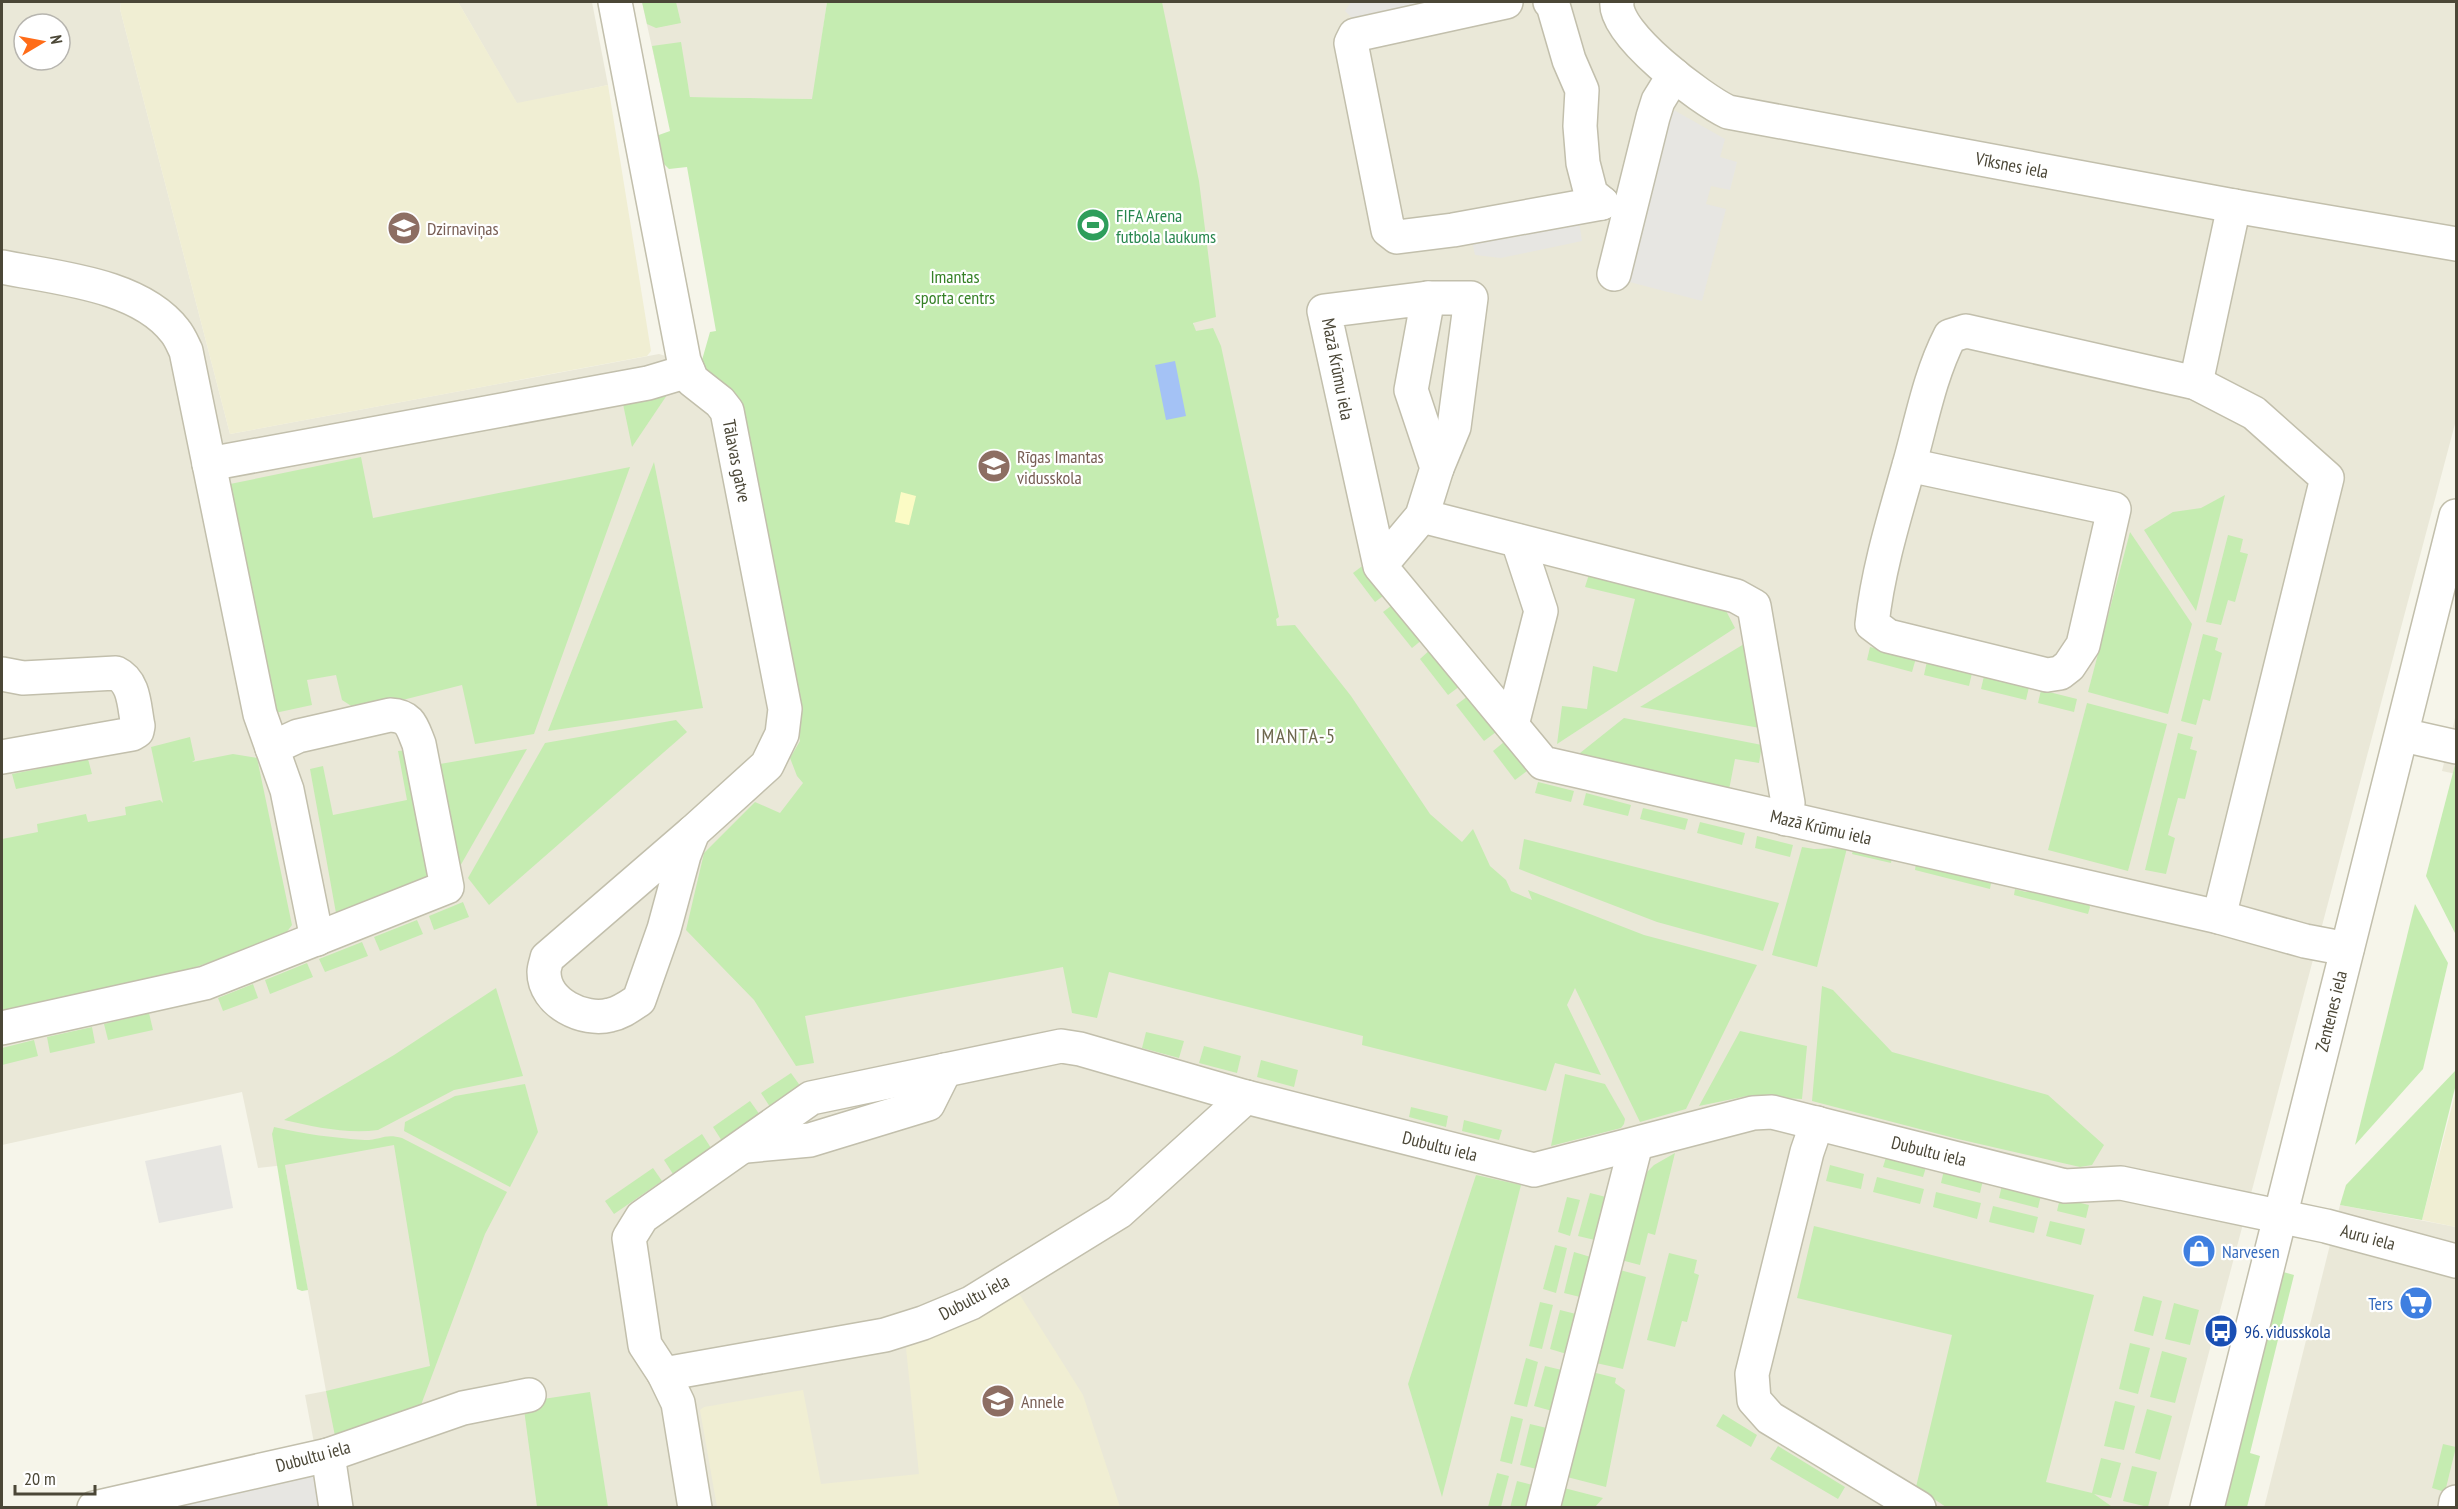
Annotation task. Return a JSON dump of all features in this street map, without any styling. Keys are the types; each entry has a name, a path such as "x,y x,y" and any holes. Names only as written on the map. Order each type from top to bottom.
{"street":[{"name":"Tālavas gatve","path":"615,2 682,350 692,380 720,402 727,411 785,709 782,734 767,765 692,834 546,958 544,973 548,988 559,1003 576,1013 593,1017 611,1015 639,1000 664,929 692,834"},
{"path":"1506,2 1355,35 1350,43 1388,230 1397,237 1453,230 1602,203 1591,194 1583,163 1580,126 1582,90 1569,60 1553,5 1550,2"},
{"name":"Vīksnes iela","path":"1612,4 1626,29 1674,75 1710,103 1728,112 2234,206 2457,244"},
{"path":"1614,274 1653,117 1658,101 1674,75"},
{"path":"2196,383 2234,206"},
{"path":"2,267 125,295 144,304 169,325 186,351 260,714 287,790 317,939"},
{"path":"1380,566 1422,516 1437,468 1454,427 1471,298 1428,298 1411,390 1437,468"},
{"name":"Mazā Krūmu iela","path":"1428,298 1324,311 1380,566 1543,763 2219,917 2305,941 2347,949"},
{"path":"1909,465 2114,509 2083,645 2069,666 2060,673 2047,675 1888,636 1872,624 1875,596 1909,465 1936,362 1950,336 1966,331 2196,383 2254,413 2327,478 2219,917"},
{"path":"209,464 648,382 688,370"},
{"path":"1422,516 1736,596 1754,606 1788,803 1786,819"},
{"name":"Zentenes iela","path":"2207,1508 2457,516"},
{"path":"1512,725 1541,611 1518,541"},
{"path":"2,674 23,678 116,673 124,677 131,688 138,726 137,731 132,734 2,757"},
{"path":"2,1028 205,983 447,887 419,744 410,723 402,716 390,715 298,736 272,748"},
{"path":"2403,735 2457,747"},
{"path":"695,1508 678,1403 664,1374 645,1345 629,1238 642,1217 811,1098 1060,1046 1080,1049 1246,1096"},
{"name":"Dubultu iela","path":"664,1374 885,1335 923,1323 971,1303 1119,1212 1246,1096 1534,1170 1762,1111 1789,1115 2065,1186 2121,1183 2279,1215"},
{"path":"1817,1123 1807,1152 1752,1374 1754,1400 1770,1418 1919,1508"},
{"path":"1543,1508 1636,1144"},
{"name":"Auru iela","path":"2279,1215 2457,1261"},
{"name":"Dubultu iela","path":"94,1508 328,1455 463,1408 530,1395"},
{"path":"328,1455 336,1508"},
{"path":"2455,1508 2457,1502"}],"shaded area":[{"path":"2,2 121,2 120,9 230,434 659,354 732,376 819,762 799,790 1277,626 1232,518 1189,301 1156,2 2456,2 2456,420 2168,1507 326,1507 305,1395 326,1391 285,1165 258,1168 242,1092 2,1145"},
{"name":"Dzirnaviņas","path":"121,2 458,2 517,103 608,85 651,351 647,356 230,434 120,9"},
{"path":"458,2 592,2 608,85 517,104"},
{"path":"642,2 827,2 813,99 690,97 688,87 662,93"},
{"path":"1351,2 1467,2 1358,24 1345,11"},
{"path":"1651,97 1725,139 1720,157 1737,162 1730,190 1711,186 1706,204 1726,209 1702,301 1607,276"},
{"path":"1579,221 1582,241 1501,258 1475,255 1472,241"},
{"path":"2456,714 2456,774 2442,771"},
{"path":"2456,1091 2456,1227 2422,1220"},
{"path":"221,1145 233,1208 159,1223 145,1161"},
{"path":"2340,1205 2456,1227 2456,1507 2264,1508"},
{"name":"Annele","path":"1018,1292 1083,1395 1120,1507 717,1507 700,1410 704,1407 803,1390 821,1484 919,1474 906,1348"},
{"path":"320,1470 326,1507 172,1508 171,1501"}],"green space":[{"path":"642,2 676,2 681,23 656,28 647,24"},
{"name":"Imantas sporta centrs","path":"827,2 1162,2 1199,181 1216,317 1193,323 1196,331 1213,328 1221,346 1279,617 1276,619 1277,626 1295,625 1351,696 1430,814 1462,842 1473,829 1490,866 1506,880 1511,891 1532,900 1528,890 1644,935 1757,965 1686,1109 1640,1122 1575,988 1567,1005 1601,1075 1555,1063 1546,1091 1362,1045 1363,1036 1109,972 1097,1018 1072,1013 1063,967 805,1016 814,1063 796,1066 754,1000 686,930 704,853 755,802 780,813 803,783 797,776 790,758 800,741 795,700 702,360 710,332 716,331 687,167 669,169 662,162 656,136 670,131 652,46 681,42 690,97 812,99"},
{"path":"667,395 632,447 623,404"},
{"path":"361,457 373,518 630,467 534,734 475,744 462,685 359,711 342,700 336,675 307,680 312,705 275,713 230,484"},
{"path":"654,462 703,708 548,731"},
{"path":"2225,495 2196,611 2144,530 2173,512 2201,508"},
{"path":"2130,532 2192,624 2168,714 2088,692"},
{"path":"2228,535 2243,539 2240,552 2248,554 2235,602 2228,600 2221,625 2206,622"},
{"path":"1365,564 1387,593 1375,602 1353,573"},
{"path":"1591,568 1724,607 1735,628 1557,744 1562,706 1587,709 1593,666 1617,672 1635,599 1585,587"},
{"path":"1395,603 1423,639 1412,648 1383,612"},
{"path":"2203,634 2218,638 2215,650 2222,653 2210,701 2203,699 2196,725 2181,721"},
{"path":"1744,644 1760,728 1640,707"},
{"path":"1870,647 1916,658 1912,672 1867,660"},
{"path":"1431,649 1460,686 1448,695 1420,659"},
{"path":"1927,661 1972,673 1969,686 1924,675"},
{"path":"1984,676 2029,687 2026,700 1981,689"},
{"path":"2041,690 2077,699 2074,712 2038,703"},
{"path":"1468,696 1496,732 1484,741 1456,705"},
{"path":"2087,703 2167,724 2128,871 2048,850"},
{"path":"1624,718 1762,745 1759,763 1735,759 1728,795 1575,757"},
{"path":"676,720 687,732 489,905 468,878 545,743"},
{"path":"2178,733 2193,737 2190,749 2197,751 2185,799 2178,798 2168,835 2175,838 2166,874 2145,870"},
{"path":"190,737 195,760 192,762 233,754 257,758 292,925 283,937 152,982 2,1013 2,839 38,832 37,824 86,814 88,822 126,815 125,807 160,800 163,803 151,747"},
{"path":"1504,742 1527,771 1515,780 1493,751"},
{"path":"527,749 455,875 434,765"},
{"path":"408,750 435,874 336,913 310,769 323,766 333,815 407,800 398,751"},
{"path":"88,759 92,774 16,789 12,774"},
{"path":"2456,766 2456,935 2426,876"},
{"path":"1538,782 1574,791 1571,802 1535,793"},
{"path":"1586,793 1631,805 1628,816 1583,805"},
{"path":"1643,808 1688,819 1685,830 1640,819"},
{"path":"1700,822 1745,833 1742,845 1697,833"},
{"path":"1757,836 1793,845 1790,857 1755,848"},
{"path":"1524,839 1779,903 1763,951 1657,922 1519,869"},
{"path":"1855,843 1892,857 1891,863 1852,854"},
{"path":"1802,847 1847,848 1817,967 1772,955"},
{"path":"1916,863 1987,875 1991,883 1990,889 1915,870"},
{"path":"2039,888 2087,901 2090,907 2088,914 2014,895 2015,889 2026,892"},
{"path":"463,902 469,917 434,930 429,916"},
{"path":"2415,904 2448,963 2423,1069 2355,1145"},
{"path":"417,920 423,934 380,951 374,937"},
{"path":"362,942 368,956 325,972 319,959"},
{"path":"307,963 313,977 270,994 265,980"},
{"path":"253,984 258,998 223,1011 218,998"},
{"path":"1822,986 1833,990 1892,1052 2048,1095 2104,1145 2092,1165 2080,1167 1958,1139 1812,1101"},
{"path":"496,988 523,1076 454,1090 378,1130 343,1130 284,1120 394,1055"},
{"path":"149,1013 153,1030 108,1040 104,1024"},
{"path":"92,1027 95,1043 50,1053 47,1037"},
{"path":"1740,1031 1807,1046 1802,1099 1747,1096 1699,1106"},
{"path":"1146,1032 1184,1041 1179,1058 1142,1048"},
{"path":"34,1040 38,1056 2,1065 2,1048"},
{"path":"1204,1046 1241,1056 1237,1073 1199,1063"},
{"path":"1261,1060 1298,1070 1294,1087 1257,1077"},
{"path":"2456,1070 2456,1084 2422,1220 2340,1205 2346,1185"},
{"path":"791,1073 801,1087 770,1107 761,1093"},
{"path":"1565,1074 1605,1084 1625,1119 1621,1128 1551,1146"},
{"path":"525,1084 538,1132 510,1187 404,1131 405,1122 455,1096"},
{"path":"750,1101 760,1115 722,1141 713,1127"},
{"path":"1411,1107 1448,1116 1446,1127 1409,1117"},
{"path":"1464,1120 1502,1130 1499,1140 1462,1131"},
{"path":"274,1127 353,1139 370,1140 387,1136 402,1138 507,1192 485,1234 418,1413 336,1441 326,1391 430,1366 394,1145 285,1165 308,1290 302,1291 297,1289 272,1134"},
{"path":"702,1134 711,1148 673,1174 664,1160"},
{"path":"1675,1153 1655,1235 1648,1233 1640,1265 1621,1260 1643,1176 1654,1165"},
{"path":"1887,1154 1927,1164 1923,1177 1883,1167"},
{"path":"1830,1165 1864,1174 1861,1189 1826,1181"},
{"path":"653,1168 662,1181 614,1214 605,1201"},
{"path":"1944,1170 1983,1180 1980,1193 1941,1183"},
{"path":"1476,1175 1521,1185 1442,1497 1408,1384"},
{"path":"1877,1177 1924,1189 1920,1204 1873,1192"},
{"path":"2002,1185 2041,1195 2038,1208 1999,1198"},
{"path":"1936,1192 1981,1203 1977,1219 1933,1207"},
{"path":"1590,1193 1606,1197 1599,1241 1578,1236"},
{"path":"1567,1197 1580,1200 1570,1236 1558,1232"},
{"path":"2060,1198 2089,1205 2086,1218 2057,1211"},
{"path":"1993,1206 2038,1217 2034,1233 1989,1222"},
{"path":"2050,1221 2085,1229 2081,1245 2046,1236"},
{"path":"1814,1226 2094,1295 2046,1482 2092,1493 2101,1458 2121,1463 2111,1498 2094,1494 2111,1506 1946,1507 1916,1487 1952,1335 1797,1298"},
{"path":"1555,1245 1567,1248 1556,1293 1543,1289"},
{"path":"1574,1252 1594,1258 1584,1298 1564,1293"},
{"path":"1669,1253 1697,1260 1694,1273 1699,1275 1687,1322 1682,1321 1675,1347 1647,1340"},
{"path":"1620,1270 1646,1277 1623,1369 1596,1363"},
{"path":"2283,1272 2294,1275 2250,1453 2260,1456 2247,1507 2224,1508"},
{"path":"2143,1296 2162,1301 2153,1336 2134,1331"},
{"path":"1540,1302 1553,1305 1542,1349 1529,1346"},
{"path":"2174,1303 2199,1310 2190,1345 2165,1339"},
{"path":"1560,1310 1580,1315 1570,1355 1550,1349"},
{"path":"2130,1343 2150,1348 2138,1394 2119,1389"},
{"path":"2162,1351 2187,1358 2175,1403 2150,1397"},
{"path":"1526,1358 1538,1362 1527,1407 1514,1404"},
{"path":"1545,1366 1566,1371 1556,1412 1534,1406"},
{"path":"1592,1372 1616,1378 1615,1383 1625,1390 1606,1487 1567,1477"},
{"path":"590,1392 608,1507 537,1507 523,1402"},
{"path":"2115,1401 2135,1406 2124,1450 2104,1446"},
{"path":"2147,1409 2172,1416 2160,1460 2135,1453"},
{"path":"1723,1414 1757,1435 1751,1447 1716,1426"},
{"path":"1511,1416 1523,1419 1512,1464 1500,1461"},
{"path":"1530,1424 1551,1429 1541,1470 1520,1465"},
{"path":"2443,1444 2456,1447 2445,1492 2432,1488"},
{"path":"1778,1446 1845,1487 1838,1499 1770,1459"},
{"path":"2132,1466 2157,1472 2148,1507 2123,1501"},
{"path":"1497,1473 1509,1476 1501,1507 1488,1507"},
{"path":"1517,1481 1536,1486 1529,1507 1510,1508"},
{"path":"1564,1488 1603,1498 1595,1507 1558,1508"}],"sand":[{"path":"901,492 916,496 909,525 895,522"}],"water":[{"path":"1175,361 1186,416 1166,420 1155,365"}],"place":[{"name":"FIFA Arena futbola laukums","path":"1093,225"},
{"name":"Dzirnaviņas","path":"404,228"},
{"name":"Rīgas Imantas vidusskola","path":"994,466"},
{"name":"Narvesen","path":"2199,1251"},
{"name":"Ters","path":"2416,1303"},
{"name":"96. vidusskola","path":"2221,1331"},
{"name":"Annele","path":"998,1401"}],"district":[{"name":"IMANTA-5","path":"1296,736"}]}
